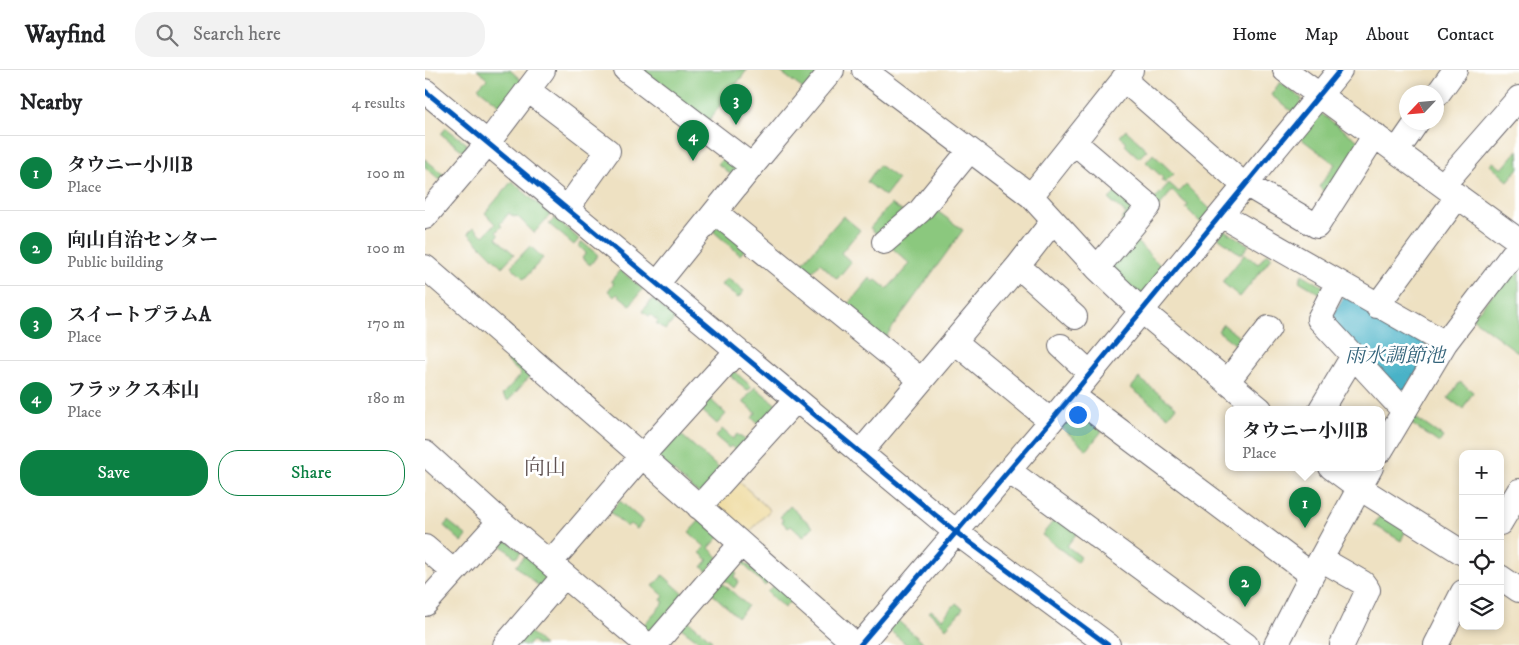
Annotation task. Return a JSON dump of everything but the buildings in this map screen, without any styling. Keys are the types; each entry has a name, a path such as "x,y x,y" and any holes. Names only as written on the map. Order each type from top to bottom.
{"street":[{"path":"425,217 487,144 543,70"},
{"path":"626,70 752,166"},
{"path":"657,284 831,70"},
{"path":"1285,70 1519,241"},
{"path":"860,645 1051,421 1319,94 1341,70"},
{"path":"1444,85 1455,70"},
{"path":"871,72 1031,196 1097,268 1142,312 1256,406"},
{"path":"1031,196 1127,75 1237,179 1317,226 1375,135"},
{"path":"528,90 608,151 566,210"},
{"path":"425,92 957,533 1104,644"},
{"path":"1377,306 1451,191 1519,98"},
{"path":"1397,151 1411,130"},
{"path":"1074,142 1149,206 1097,268"},
{"path":"884,242 920,211 970,150"},
{"path":"715,212 921,380"},
{"path":"1221,215 1377,306 1445,343"},
{"path":"860,453 1018,266 1053,221"},
{"path":"1385,443 1445,343 1519,246"},
{"path":"1018,266 1075,317"},
{"path":"425,267 856,645"},
{"path":"1338,282 1319,319 1404,411"},
{"path":"1227,382 1269,328"},
{"path":"954,341 1051,421"},
{"path":"1061,346 1090,374"},
{"path":"505,645 557,570 642,456 737,351"},
{"path":"1323,406 1353,356"},
{"path":"1072,395 1316,567 1363,583 1368,590 1342,645"},
{"path":"699,507 796,400"},
{"path":"425,454 500,521 647,645"},
{"path":"1009,471 1246,645"},
{"path":"1336,471 1359,488 1459,550"},
{"path":"1276,645 1369,471"},
{"path":"1504,516 1519,491"},
{"path":"425,604 500,521"},
{"path":"654,645 741,544"},
{"path":"425,547 454,572"},
{"path":"1504,580 1519,590"},
{"path":"1436,645 1459,600"}],"green space":[{"path":"477,70 510,70 523,82 501,106 478,88 487,79"},
{"path":"639,70 747,70 707,123"},
{"path":"778,70 823,70 807,92"},
{"path":"1280,82 1302,99 1295,114 1271,95"},
{"path":"1319,112 1361,143 1327,194 1319,187 1335,164 1300,138"},
{"path":"446,128 466,143 467,148 464,152 441,134"},
{"path":"1126,130 1147,150 1139,158 1125,145 1127,143 1120,136"},
{"path":"1518,150 1519,168 1508,181 1490,165 1493,162 1502,169"},
{"path":"1153,154 1174,174 1165,183 1161,180 1163,178 1146,162"},
{"path":"726,155 741,167 734,177 718,164"},
{"path":"425,159 444,175 440,180 425,167"},
{"path":"879,165 898,179 885,196 867,182"},
{"path":"512,181 550,215 534,233 517,216 514,217 509,213 500,224 502,226 496,232 499,235 496,238 514,254 502,267 468,233 474,227 483,236 495,224 485,213"},
{"path":"1169,183 1179,192 1186,185 1212,211 1201,223 1186,208 1188,205 1172,191 1157,209 1151,203"},
{"path":"1117,191 1137,209 1125,224 1121,220 1126,214 1109,199"},
{"path":"891,204 919,222 933,208 963,230 882,342 845,308 870,278 873,282 876,280 887,289 910,264 870,228"},
{"path":"843,216 860,230 841,253 851,262 837,279 820,263 809,275 799,267"},
{"path":"555,218 579,239 574,245 549,224"},
{"path":"720,223 747,247 740,255 713,231"},
{"path":"1224,230 1249,245 1241,255 1218,237"},
{"path":"1131,236 1164,269 1141,296 1109,269"},
{"path":"582,242 598,255 590,265 582,258 586,253 579,246"},
{"path":"530,246 543,258 524,279 511,266"},
{"path":"1267,253 1272,257 1240,297 1222,282 1245,254 1258,264"},
{"path":"1519,264 1519,353 1472,318"},
{"path":"620,270 643,289 630,305 617,294 614,297 608,291 614,283 611,281"},
{"path":"1302,274 1324,287 1321,294 1299,281"},
{"path":"727,278 744,291 738,298 721,285"},
{"path":"653,299 675,319 665,330 656,323 658,321 651,315 649,316 642,311"},
{"path":"1223,324 1245,342 1240,348 1218,331"},
{"path":"512,354 533,373 508,401 502,395 521,374 507,361"},
{"path":"734,371 752,387 747,391 730,375"},
{"path":"1139,378 1176,407 1168,417 1131,388"},
{"path":"1460,382 1473,392 1463,409 1448,398"},
{"path":"755,387 779,407 762,428 752,418 756,413 743,402"},
{"path":"710,399 726,414 717,424 700,409"},
{"path":"1074,410 1102,431 1087,450 1061,427"},
{"path":"1410,414 1443,437 1439,443 1406,420"},
{"path":"722,429 733,439 737,434 749,443 740,454 716,437"},
{"path":"678,432 722,471 701,496 656,456"},
{"path":"620,501 643,521 637,529 630,524 627,527 610,512"},
{"path":"790,506 813,527 803,537 791,526 788,528 782,522 783,520 780,517"},
{"path":"1383,510 1407,527 1401,541 1374,525"},
{"path":"1059,514 1080,529 1067,546 1081,557 1077,562 1042,535"},
{"path":"701,519 720,536 709,548 719,558 707,571 702,567 708,560 700,553 705,547 689,532"},
{"path":"448,521 467,536 462,542 444,526"},
{"path":"498,533 521,552 516,558 493,538"},
{"path":"527,554 554,578 543,590 516,566"},
{"path":"736,556 770,581 765,586 742,563 735,571 737,573 734,577 739,581 734,588 719,575"},
{"path":"663,575 688,598 651,639 640,629 664,602 661,600 664,596 653,586"},
{"path":"718,579 748,606 738,617 708,590"},
{"path":"775,584 792,600 784,608 767,592"},
{"path":"956,603 963,609 946,628 929,612 931,610 942,619"},
{"path":"896,619 926,645 907,645 888,629"},
{"path":"687,620 712,640 708,645 704,645 681,628"},
{"path":"526,629 544,645 537,645 532,641 528,645 512,645"}],"sand":[{"path":"733,476 770,510 744,538 710,507"}],"water":[{"name":"雨水調節池","path":"1344,296 1425,344 1428,355 1402,394 1329,322"}],"cycle path":[{"path":"860,645 1051,421 1340,70"},
{"path":"425,91 957,533 1108,645"}],"place":[{"name":"スイートプラムA","path":"736,125"},
{"name":"フラックス本山","path":"693,161"},
{"name":"タウニー小川B","path":"1305,528"},
{"name":"向山自治センター","path":"1245,607"}],"district":[{"name":"向山","path":"545,467"}]}
